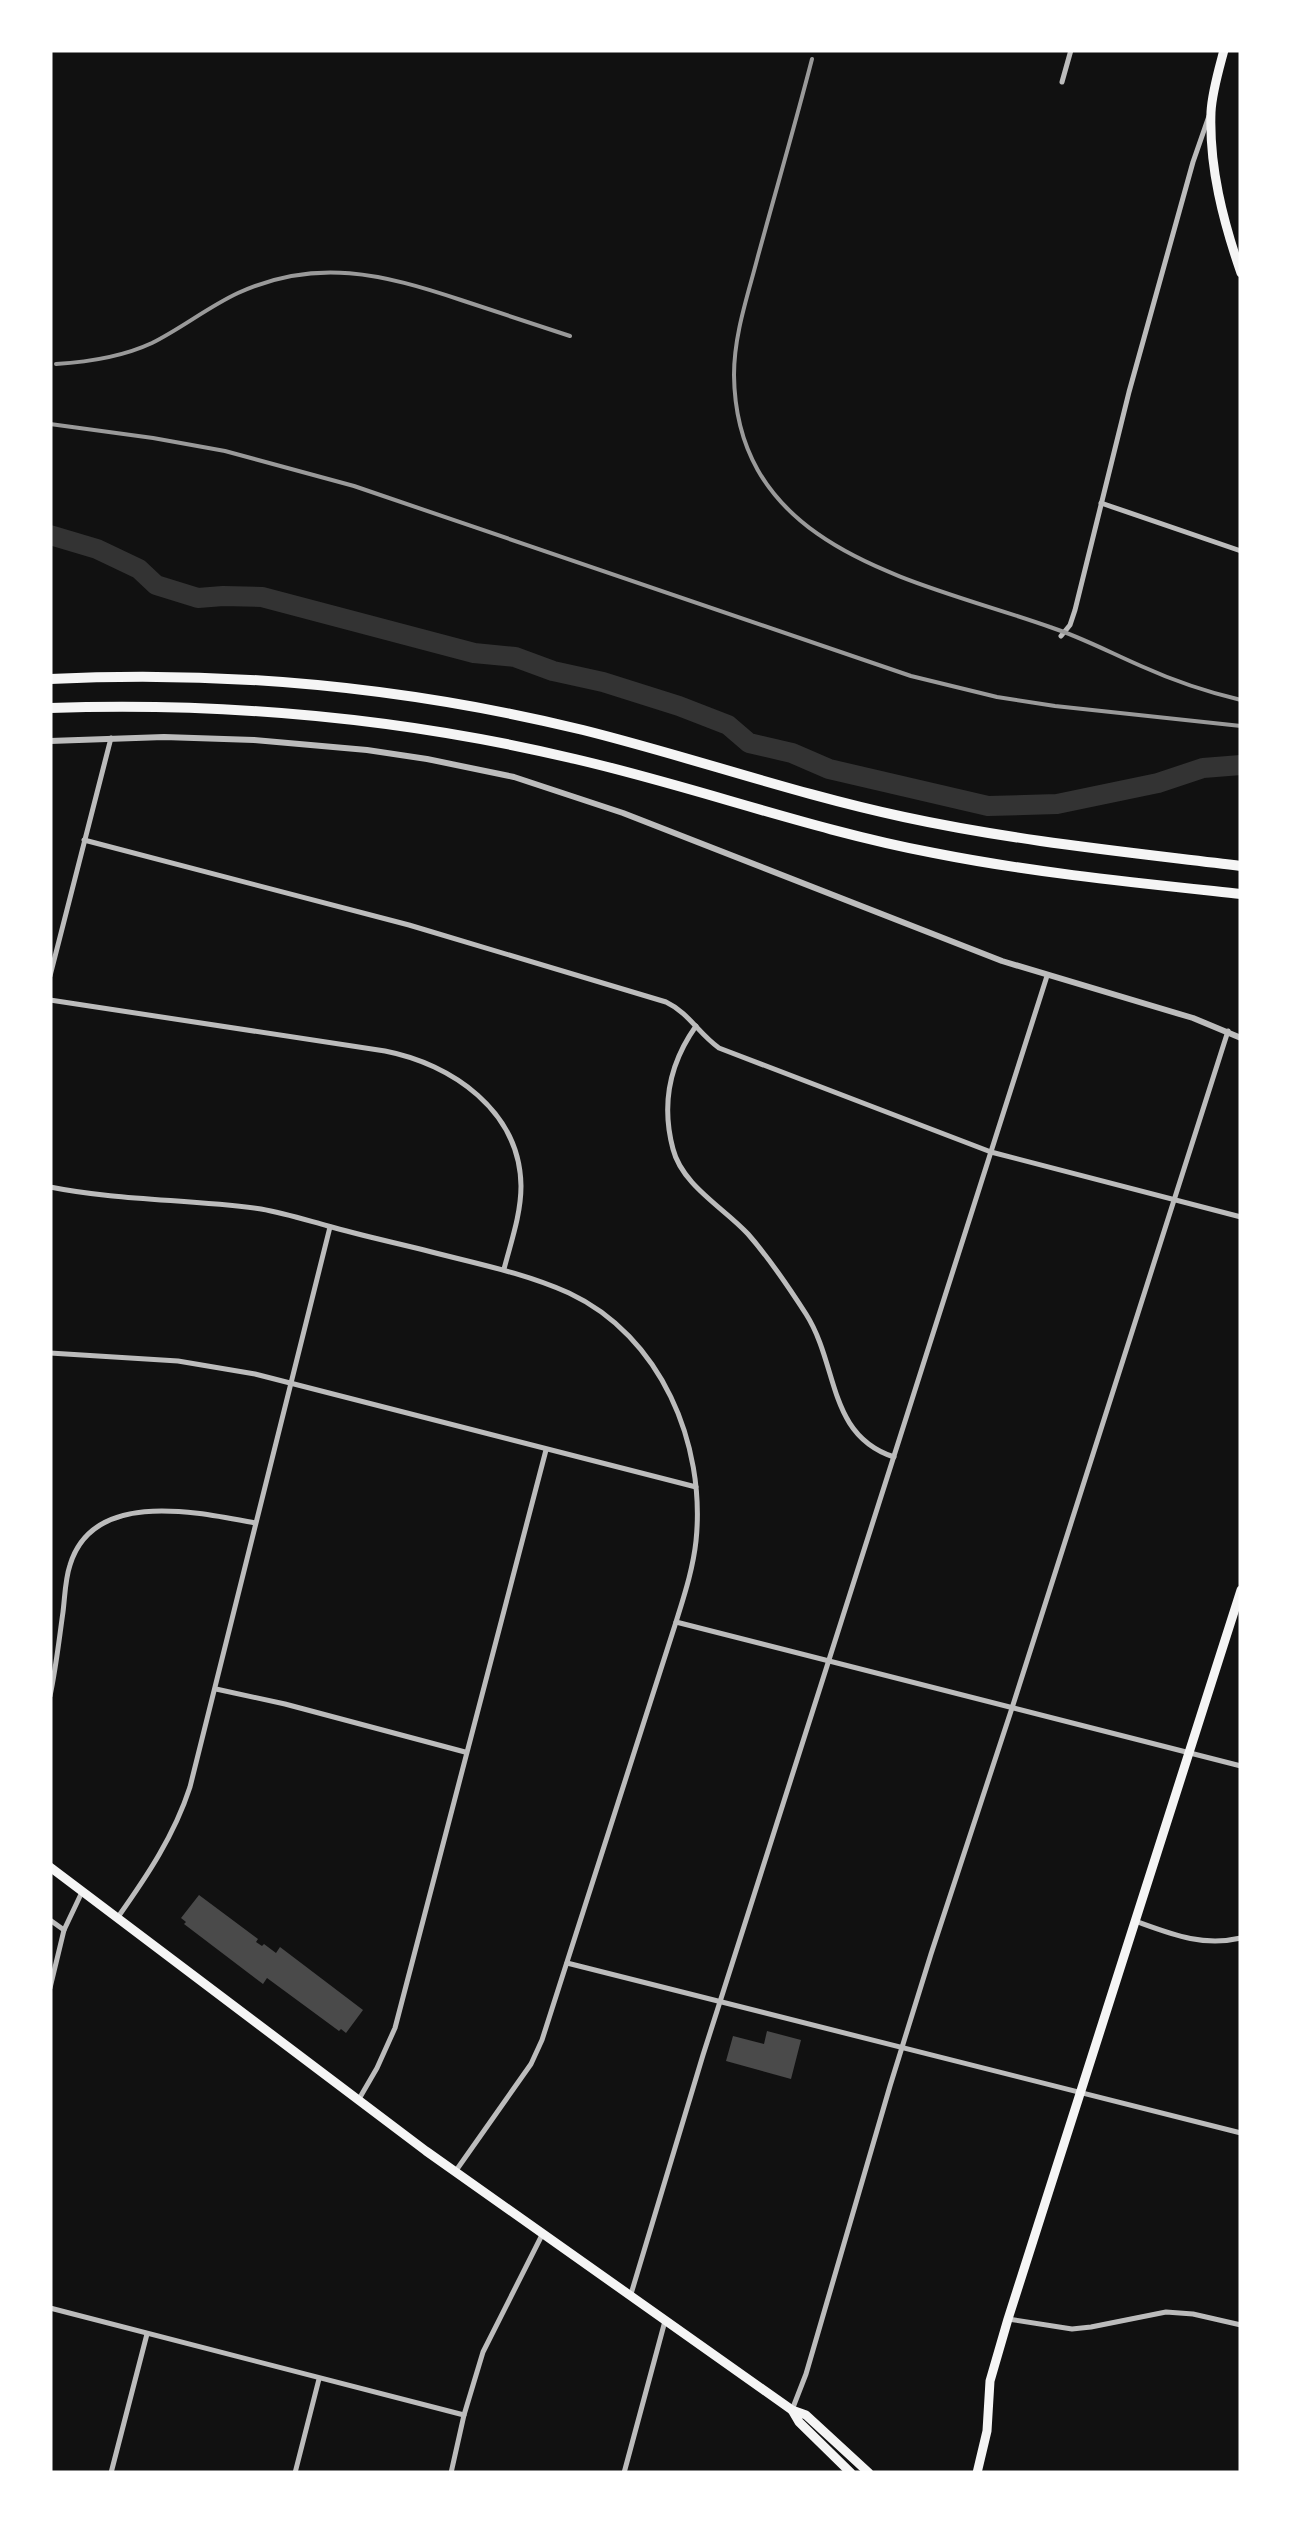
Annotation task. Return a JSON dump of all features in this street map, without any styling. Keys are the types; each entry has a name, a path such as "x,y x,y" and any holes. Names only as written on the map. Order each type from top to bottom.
{"highway":[{"path":"50,678 149,676 274,682 484,709 580,729 904,817 1065,845 1241,866"},
{"path":"50,708 242,709 434,731 580,760 932,853 1052,873 1241,894"}],"main road":[{"path":"1224,50 1211,109 1214,171 1241,273"},
{"path":"981,2473 990,2381 1008,2319 1241,1590"},
{"path":"50,1867 542,2235 792,2410 806,2414 869,2473"},
{"path":"792,2410 799,2422 851,2473"}],"street":[{"path":"1062,82 1071,50"},
{"path":"1062,636 1075,610 1136,365 1211,109"},
{"path":"1101,504 1241,551"},
{"path":"50,976 110,738"},
{"path":"50,741 199,738 296,743 427,759 514,777 623,812 913,928 1046,976 1193,1018 1241,1038"},
{"path":"84,840 409,925 666,1002 680,1009 719,1048 991,1152 1241,1217"},
{"path":"630,2296 1046,976"},
{"path":"50,1000 384,1051 426,1062 450,1074 486,1105 515,1151 521,1188 504,1269"},
{"path":"696,1026 678,1054 670,1083 669,1117 676,1159 748,1234 782,1276 819,1339 852,1430 867,1445 894,1457"},
{"path":"792,2410 942,1920 1228,1032"},
{"path":"50,1187 114,1198 288,1214 504,1269 547,1284 587,1303 642,1352 664,1384 682,1424 691,1451 697,1526 676,1622 535,2056 455,2172"},
{"path":"118,1918 158,1859 190,1787 330,1227"},
{"path":"50,1354 204,1364 291,1382 696,1488"},
{"path":"358,2100 394,2028 546,1450"},
{"path":"50,1696 69,1567 80,1543 94,1529 120,1516 166,1512 192,1512 255,1523"},
{"path":"676,1622 1241,1766"},
{"path":"216,1689 466,1752"},
{"path":"50,1988 64,1930 82,1892"},
{"path":"50,1920 64,1930"},
{"path":"1135,1921 1201,1942 1241,1938"},
{"path":"566,1963 1241,2133"},
{"path":"452,2473 483,2352 542,2235"},
{"path":"50,2308 464,2415"},
{"path":"1008,2319 1072,2329 1166,2312 1241,2325"},
{"path":"624,2473 665,2321"},
{"path":"111,2473 147,2334"},
{"path":"294,2473 319,2379"}],"building":[{"path":"199,1895 258,1939 256,1942 276,1953 280,1947 363,2010 346,2033 267,1978 263,1984 184,1924 181,1918"},
{"path":"767,2031 801,2040 791,2079 726,2061 733,2036 764,2044"}],"waterway":[{"path":"50,535 97,549 139,569 156,585 198,598 262,597 474,653 515,657 679,706 728,725 749,743 792,753 829,769 988,806 1057,804 1158,783 1203,768 1241,765"}],"railway":[{"path":"812,59 746,300 735,360 743,435 766,482 800,520 843,550 892,573 1062,631 1177,681 1241,700"},
{"path":"56,364 129,352 152,343 238,293 295,275 322,273 350,273 404,283 570,336"},
{"path":"50,424 225,451 354,486 911,676 997,697 1055,706 1241,726"}]}
